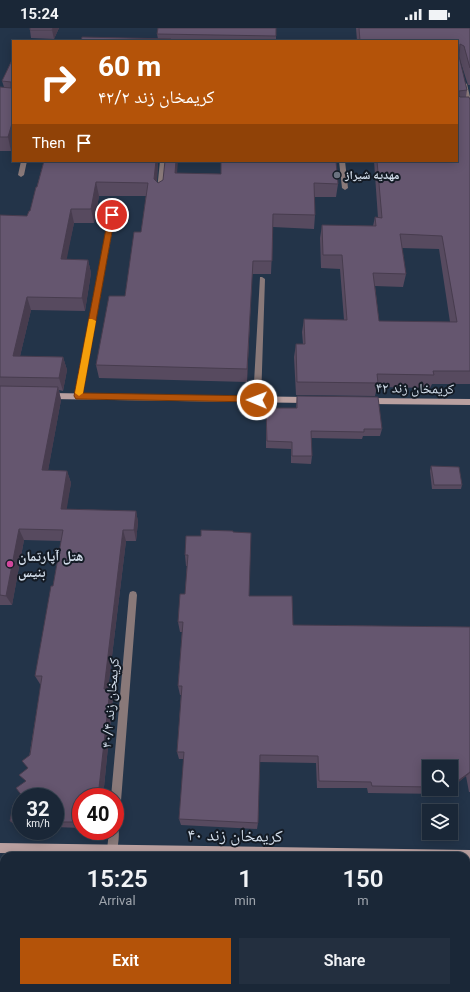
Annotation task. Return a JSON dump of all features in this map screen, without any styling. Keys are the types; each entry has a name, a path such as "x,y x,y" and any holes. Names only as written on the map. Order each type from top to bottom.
{"street":[{"path":"463,80 470,107 464,107"},
{"path":"20,175 24,162"},
{"path":"160,193 163,162"},
{"path":"342,162 346,188"},
{"path":"78,396 112,215"},
{"path":"257,400 262,279"},
{"path":"39,395 312,400"},
{"name":"کریمخان زند ۴۲","path":"359,401 470,402"},
{"name":"کریمخان زند ۴۰/۴","path":"117,788 133,595"},
{"path":"112,850 113,840"},
{"name":"کریمخان زند ۴۰","path":"0,848 234,852"}],"building":[{"path":"30,28 53,28 52,30 30,30"},
{"path":"158,28 276,28 276,36 157,34"},
{"path":"359,28 470,28 470,68 464,46 460,44 459,56 467,90 459,91 459,96 469,97 470,100 470,371 433,371 434,375 377,374 378,383 297,382 296,344 305,344 304,319 347,320 342,255 323,255 322,225 376,226 375,217 382,218 377,162 458,162 458,40 360,40","holes":["400,234 442,236 457,322 379,321 373,273 406,274"]},
{"path":"82,37 171,39 171,40 81,40"},
{"path":"12,60 12,123 8,137 0,137 0,87 11,88 11,82 2,81"},
{"path":"44,162 156,162 154,179 158,183 163,180 165,162 176,162 175,173 221,174 221,162 336,162 338,184 314,183 315,215 273,214 272,261 253,261 247,369 96,365 109,296 125,296 134,232 141,232 148,183 96,182 91,209 71,209 61,259 88,260 82,298 27,297 13,356 63,357 59,378 0,377 0,215 27,216 30,211"},
{"path":"0,386 58,387 42,470 67,471 61,509 136,511 134,530 123,530 104,689 110,689 99,788 72,788 72,822 64,822 64,788 16,788 26,781 19,775 28,768 22,761 30,755 42,676 35,676 51,586 53,586 63,530 19,529 6,596 0,595"},
{"path":"297,396 378,397 382,429 364,429 364,432 311,431 312,456 292,456 292,442 267,441 266,408 297,408"},
{"path":"431,466 459,467 462,485 434,485"},
{"path":"201,530 251,533 249,596 292,596 293,625 470,627 470,772 458,781 458,760 422,760 422,787 372,786 371,782 319,781 318,756 260,755 258,823 179,819 184,752 177,752 182,686 178,686 183,622 178,622 180,594 185,594 188,555 185,555 186,536 201,536"},
{"path":"12,810 12,821 10,821"}],"slow traffic":[{"path":"79,393 92,321"}],"place":[{"name":"مهدیه شیراز","path":"337,175"},
{"name":"هتل آپارتمان بنیس","path":"10,564"}],"route":[{"path":"112,215 78,396 257,400"}]}
